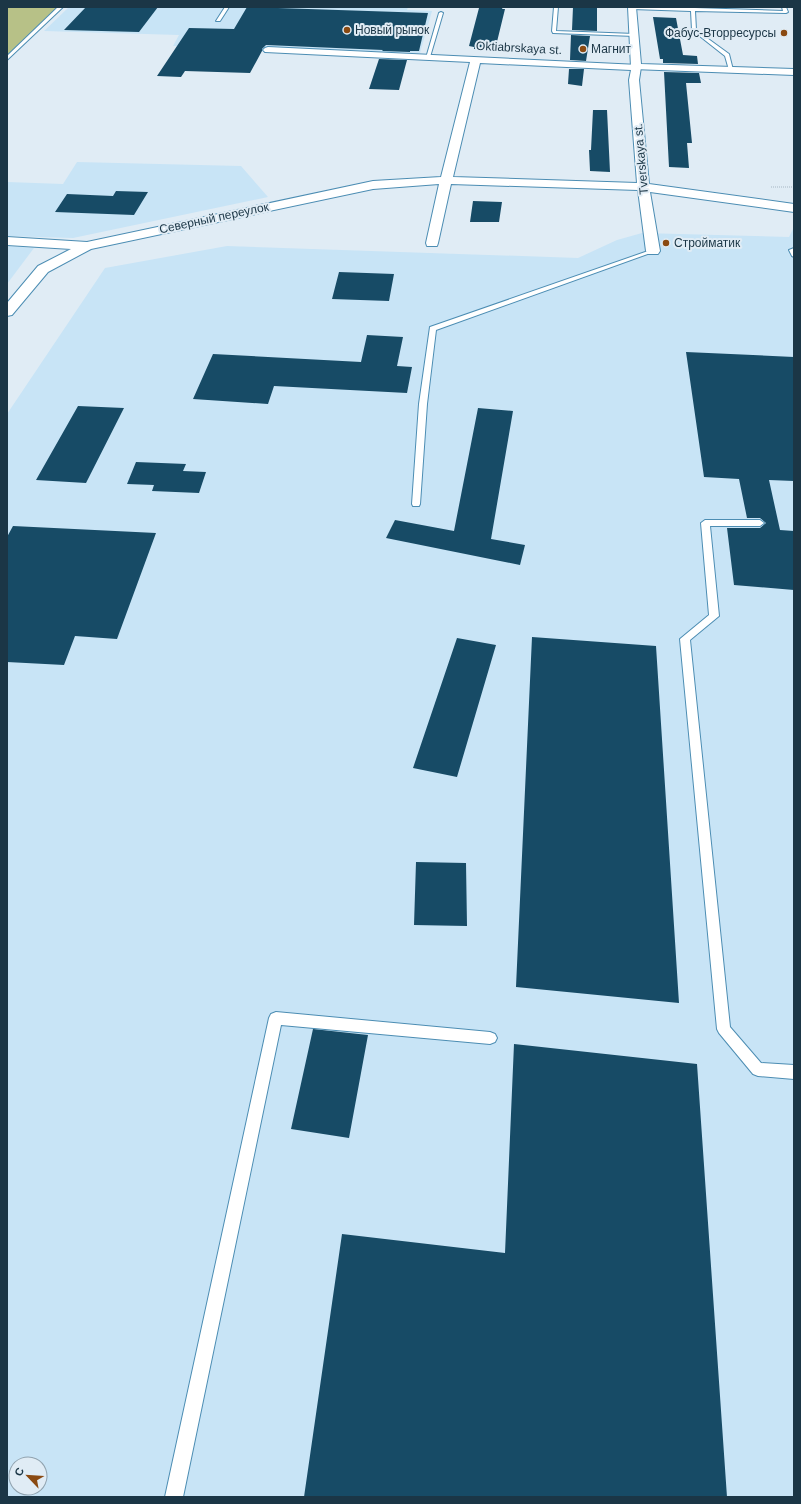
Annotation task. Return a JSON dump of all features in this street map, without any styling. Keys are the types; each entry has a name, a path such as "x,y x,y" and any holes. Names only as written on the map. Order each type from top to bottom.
{"street":[{"name":"Tverskaya st.","path":"632,8 636,67 634,80 643,187 653,251"},
{"name":"Oktiabrskaya st.","path":"268,50 636,67 794,72"},
{"path":"432,242 476,59"},
{"name":"Северный переулок","path":"7,312 43,270 87,246 366,186 403,182 446,180 643,187 794,208"},
{"path":"7,241 87,246"}],"lane":[{"path":"7,59 61,7"},
{"path":"218,20 227,7"},
{"path":"556,7 555,32 635,35"},
{"path":"632,8 693,8 786,12 784,7"},
{"path":"693,8 694,30 727,55 730,70"},
{"path":"428,57 441,13"},
{"path":"794,250 792,250 794,255"},
{"path":"416,504 423,404 433,329 653,251"},
{"path":"760,523 705,523 714,616 685,639 724,1030 758,1069 794,1072"},
{"path":"174,1497 276,1018 490,1038"}],"shaded area":[{"path":"69,7 408,7 407,10 432,11 420,53 173,46 179,35 44,31"},
{"path":"77,162 241,166 268,197 73,238 7,236 7,182 63,184"},
{"path":"794,227 794,1497 7,1497 7,414 105,268 227,246 578,258 617,240 642,233 789,237"},
{"path":"7,246 34,248 7,284"}],"green space":[{"path":"7,7 61,7 7,60"}],"building":[{"path":"86,7 158,7 139,32 64,30"},
{"path":"247,7 428,13 419,51 382,51 383,50 266,45 262,49 250,73 185,71 181,77 157,76 189,28 234,29"},
{"path":"503,7 502,9 505,9 495,50 474,49 474,47 469,46 479,8"},
{"path":"573,7 597,7 597,31 572,30"},
{"path":"653,17 676,18 683,55 697,56 698,64 663,63 663,59 660,59"},
{"path":"571,35 590,36 586,61 570,60"},
{"path":"379,59 407,60 399,90 369,89"},
{"path":"569,69 584,69 582,86 568,84"},
{"path":"664,72 699,73 701,83 686,83 692,143 687,143 689,168 669,167"},
{"path":"593,110 607,110 610,172 590,171 589,150 591,150"},
{"path":"116,191 148,192 134,215 55,212 67,194 113,196"},
{"path":"473,201 502,202 499,222 470,222"},
{"path":"339,272 394,274 389,301 332,299"},
{"path":"367,335 403,337 397,366 412,367 407,393 274,386 268,404 193,399 213,354 361,362"},
{"path":"686,352 794,357 794,481 769,480 780,530 794,531 794,590 734,585 727,528 760,528 766,523 760,518 747,518 739,479 704,477"},
{"path":"78,406 124,408 86,483 36,480"},
{"path":"478,408 513,411 491,539 525,545 520,565 386,538 395,520 454,531"},
{"path":"136,462 186,464 183,471 206,472 199,493 152,491 154,485 127,484"},
{"path":"13,526 156,533 117,639 75,636 64,665 7,662 7,537"},
{"path":"532,637 656,646 679,1003 516,987"},
{"path":"457,638 496,645 457,777 413,768"},
{"path":"416,862 466,863 467,926 414,925"},
{"path":"313,1029 368,1035 349,1138 291,1129"},
{"path":"514,1044 697,1064 727,1497 304,1497 342,1234 505,1253"}],"place":[{"name":"Новый рынок","path":"347,30"},
{"name":"Фабус-Вторресурсы","path":"784,33"},
{"name":"Магнит","path":"583,49"},
{"name":"Стройматик","path":"666,243"}]}
